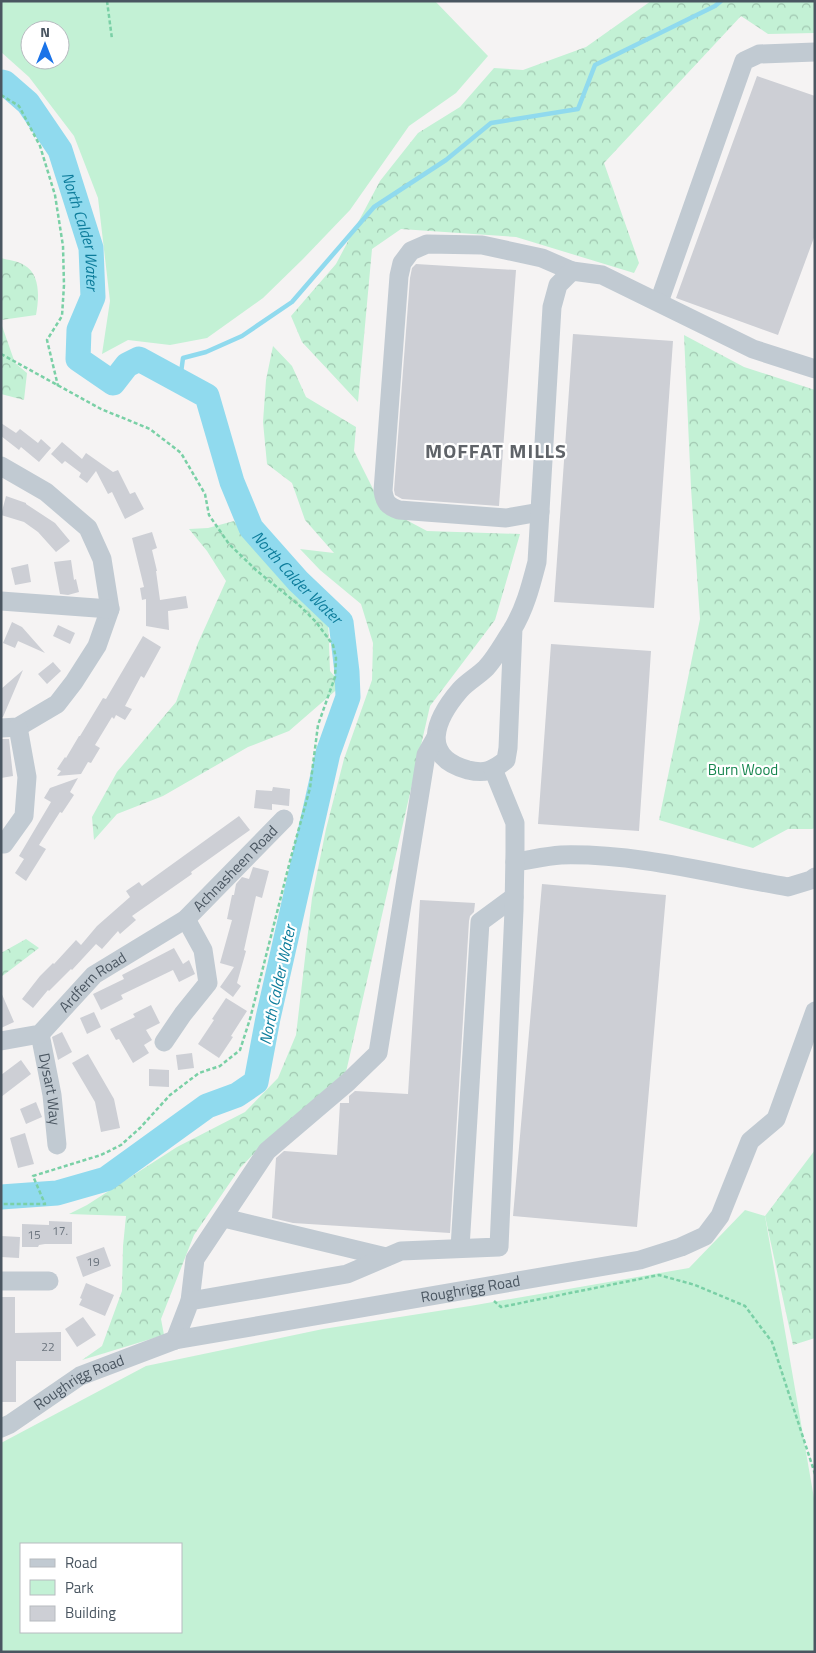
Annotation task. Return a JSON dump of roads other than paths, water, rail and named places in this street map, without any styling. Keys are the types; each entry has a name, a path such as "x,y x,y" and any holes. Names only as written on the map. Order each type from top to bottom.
{"street":[{"path":"659,302 744,61 759,54 815,52"},
{"path":"540,512 506,518 399,510 389,506 384,500 383,491 399,276 402,263 411,251 427,244 482,245 542,258 572,271 602,275 753,349 815,369"},
{"path":"175,1340 190,1301 195,1259 267,1151 348,1082 378,1053 426,755 441,718 460,690 485,668 513,628 527,599 537,562 552,307 558,285 572,271"},
{"path":"1,466 46,492 88,528 102,559 110,609 96,646 74,682 57,704 10,727 26,777 24,816 4,844 1,844"},
{"path":"1,601 110,609"},
{"path":"434,739 440,752 454,766 479,773 494,769 506,760 513,628"},
{"path":"190,1301 347,1274 401,1250 499,1247 514,897 515,823 494,769"},
{"name":"Achnasheen Road","path":"186,919 284,819"},
{"path":"515,862 558,856 635,859 788,886 811,880 815,877"},
{"path":"460,1248 480,922 514,897"},
{"path":"164,1042 183,1014 208,984 203,950 186,919"},
{"name":"Ardfern Road","path":"40,1034 94,975 186,919"},
{"name":"Roughrigg Road","path":"1,1428 10,1424 80,1376 175,1340 640,1260 681,1247 705,1236 720,1216 750,1141 776,1119 815,1011"},
{"path":"1,1041 40,1034"},
{"name":"Dysart Way","path":"40,1034 52,1095 57,1145"},
{"path":"224,1218 386,1257"},
{"path":"1,1281 49,1281"}],"waterway":[{"path":"180,380 183,358 206,352 242,336 292,302 374,207 446,160 491,123 578,109 595,65 715,6 721,1"},
{"name":"North Calder Water","path":"1,82 5,83 28,103 60,150 91,248 93,297 79,330 78,359 113,383 127,365 139,359 207,396 232,482 251,528 298,581 341,622 348,697 328,753 268,1018 256,1082 237,1095 207,1106 106,1179 57,1193 1,1197"}],"district":[{"name":"MOFFAT MILLS","path":"496,451"}],"park label":[{"name":"Burn Wood","path":"743,770"}]}
